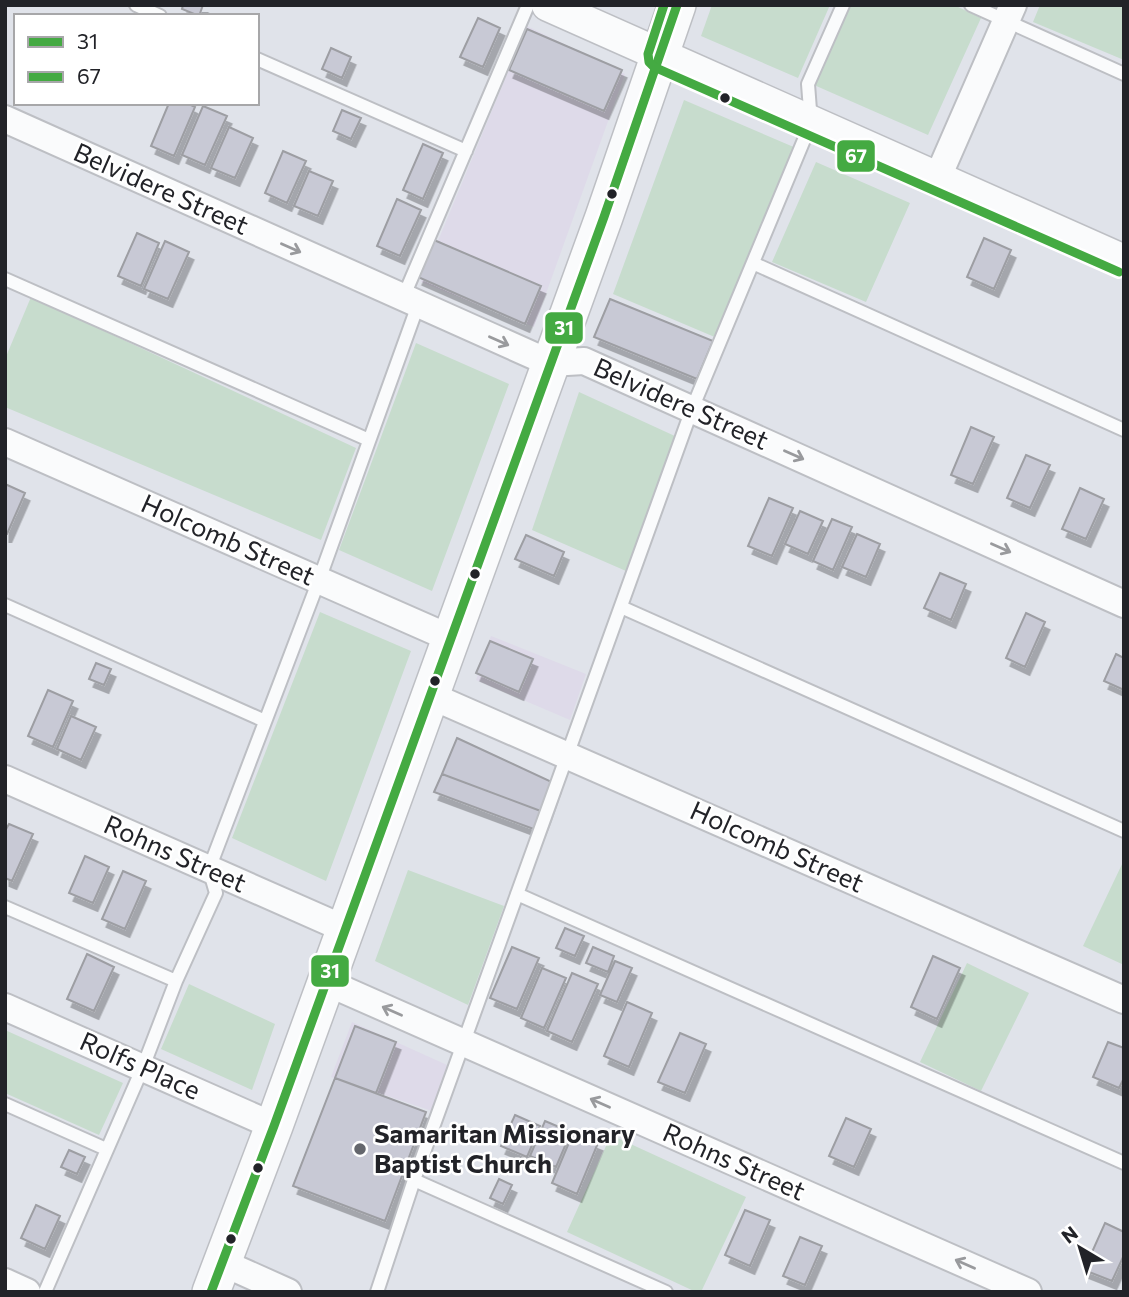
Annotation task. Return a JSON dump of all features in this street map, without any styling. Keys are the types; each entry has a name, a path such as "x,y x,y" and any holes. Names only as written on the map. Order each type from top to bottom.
{"main road":[{"path":"217,1278 550,363 677,5"}],"street":[{"path":"548,5 1124,261"},
{"path":"937,179 1009,14"},
{"name":"Belvidere Street","path":"5,119 550,363 584,360 1124,604"},
{"name":"Holcomb Street","path":"5,442 450,638"},
{"name":"Holcomb Street","path":"429,695 1124,1000"},
{"name":"Rohns Street","path":"5,779 345,929"},
{"name":"Rohns Street","path":"326,982 1028,1292"},
{"name":"Rolfs Place","path":"5,1007 274,1126"},
{"path":"217,1278 288,1292"},
{"path":"5,1282 27,1292"}],"lane":[{"path":"136,5 156,14"},
{"path":"45,1292 216,892 209,869 319,580 369,440 411,302 466,150 528,5"},
{"path":"377,1292 414,1180 692,410 755,264 811,123 808,85 843,5"},
{"path":"971,5 1009,14 1124,74"},
{"path":"259,60 466,150"},
{"path":"755,264 1124,430"},
{"path":"5,279 369,440"},
{"path":"5,606 265,721"},
{"path":"621,607 1124,831"},
{"path":"517,894 1124,1163"},
{"path":"5,906 176,981"},
{"path":"5,1104 106,1149"},
{"path":"414,1180 666,1292"}],"shaded area":[{"path":"527,26 625,74 534,327 421,282"},
{"path":"491,636 586,674 570,720 476,680"},
{"path":"352,1022 447,1065 432,1111 331,1077"}],"green space":[{"path":"712,5 830,5 798,78 701,36"},
{"path":"848,5 954,5 981,18 928,135 814,85"},
{"path":"1040,5 1124,5 1124,60 1033,22"},
{"path":"684,100 796,148 717,338 613,294"},
{"path":"816,162 910,203 866,302 772,262"},
{"path":"31,297 356,448 321,540 5,407 5,359"},
{"path":"416,343 509,384 432,591 339,550"},
{"path":"579,392 677,437 626,571 532,530"},
{"path":"320,612 411,651 326,881 232,838"},
{"path":"1124,860 1124,965 1083,946"},
{"path":"408,870 504,906 468,1005 375,961"},
{"path":"967,963 1029,993 981,1091 920,1062"},
{"path":"189,984 275,1024 252,1090 161,1049"},
{"path":"5,1030 123,1083 99,1135 5,1093"},
{"path":"611,1135 746,1197 701,1292 567,1232"}],"building":[{"path":"183,5 203,5 200,14 182,9"},
{"path":"478,18 500,28 483,67 460,57"},
{"path":"527,29 622,70 604,111 509,70"},
{"path":"331,48 351,57 342,78 322,69"},
{"path":"168,105 195,107 174,156 151,146"},
{"path":"203,106 227,116 205,165 182,155"},
{"path":"342,110 361,118 351,139 333,131"},
{"path":"229,127 253,138 235,178 211,168"},
{"path":"423,144 443,153 423,199 403,190"},
{"path":"283,151 306,161 287,203 265,193"},
{"path":"309,171 333,181 318,216 294,206"},
{"path":"397,199 421,210 400,256 377,246"},
{"path":"137,233 159,243 141,286 118,276"},
{"path":"984,238 1011,250 994,289 967,277"},
{"path":"434,240 541,286 525,324 418,277"},
{"path":"165,241 189,252 168,299 144,289"},
{"path":"610,299 713,341 697,379 594,337"},
{"path":"971,427 994,437 973,484 951,475"},
{"path":"1026,455 1050,465 1030,508 1007,498"},
{"path":"5,484 25,493 7,534 5,534"},
{"path":"1080,488 1104,499 1086,539 1062,529"},
{"path":"769,498 793,508 772,556 748,546"},
{"path":"800,511 823,521 808,554 785,544"},
{"path":"832,519 852,527 833,570 813,561"},
{"path":"857,534 880,544 866,577 842,567"},
{"path":"526,535 564,552 554,576 515,559"},
{"path":"940,573 966,584 951,620 924,608"},
{"path":"1026,613 1045,622 1025,667 1006,658"},
{"path":"490,641 533,659 519,692 476,673"},
{"path":"1116,654 1124,658 1124,690 1104,681"},
{"path":"96,663 111,669 104,685 89,679"},
{"path":"48,690 73,701 53,747 28,736"},
{"path":"71,716 96,727 81,760 57,749"},
{"path":"457,738 556,784 546,813 442,774"},
{"path":"442,774 546,813 539,831 434,792"},
{"path":"9,824 33,834 12,881 5,878 5,831"},
{"path":"85,856 109,867 93,903 69,893"},
{"path":"123,871 146,881 125,929 102,919"},
{"path":"565,928 584,936 575,956 556,948"},
{"path":"512,947 539,958 517,1009 490,998"},
{"path":"593,947 614,956 608,972 586,963"},
{"path":"87,954 114,967 94,1011 67,999"},
{"path":"933,956 960,968 937,1019 911,1007"},
{"path":"615,961 632,968 617,1002 600,995"},
{"path":"542,968 566,978 544,1028 521,1018"},
{"path":"572,973 598,984 572,1042 547,1031"},
{"path":"627,1002 652,1013 629,1067 604,1056"},
{"path":"355,1026 396,1042 376,1093 335,1078"},
{"path":"680,1033 706,1044 685,1093 658,1082"},
{"path":"1108,1042 1124,1048 1124,1078 1119,1088 1093,1077"},
{"name":"Samaritan Missionary Baptist Church","path":"335,1078 426,1112 385,1221 293,1186"},
{"path":"515,1115 540,1126 527,1157 501,1146"},
{"path":"846,1118 871,1129 854,1167 829,1156"},
{"path":"545,1121 571,1132 556,1167 530,1156"},
{"path":"573,1133 598,1143 577,1194 552,1183"},
{"path":"69,1150 85,1157 77,1174 61,1167"},
{"path":"499,1179 512,1185 503,1204 490,1198"},
{"path":"36,1205 60,1216 45,1249 21,1238"},
{"path":"745,1210 770,1220 750,1266 725,1255"},
{"path":"1105,1223 1124,1232 1124,1255 1112,1281 1084,1270"},
{"path":"800,1237 822,1246 805,1285 783,1276"}],"transit line":[{"name":"67","path":"664,5 648,54 649,62 654,67 1119,272"},
{"name":"31","path":"211,1292 274,1126 604,217 677,5"}],"place":[{"name":"Samaritan Missionary Baptist Church","path":"360,1149"}]}
